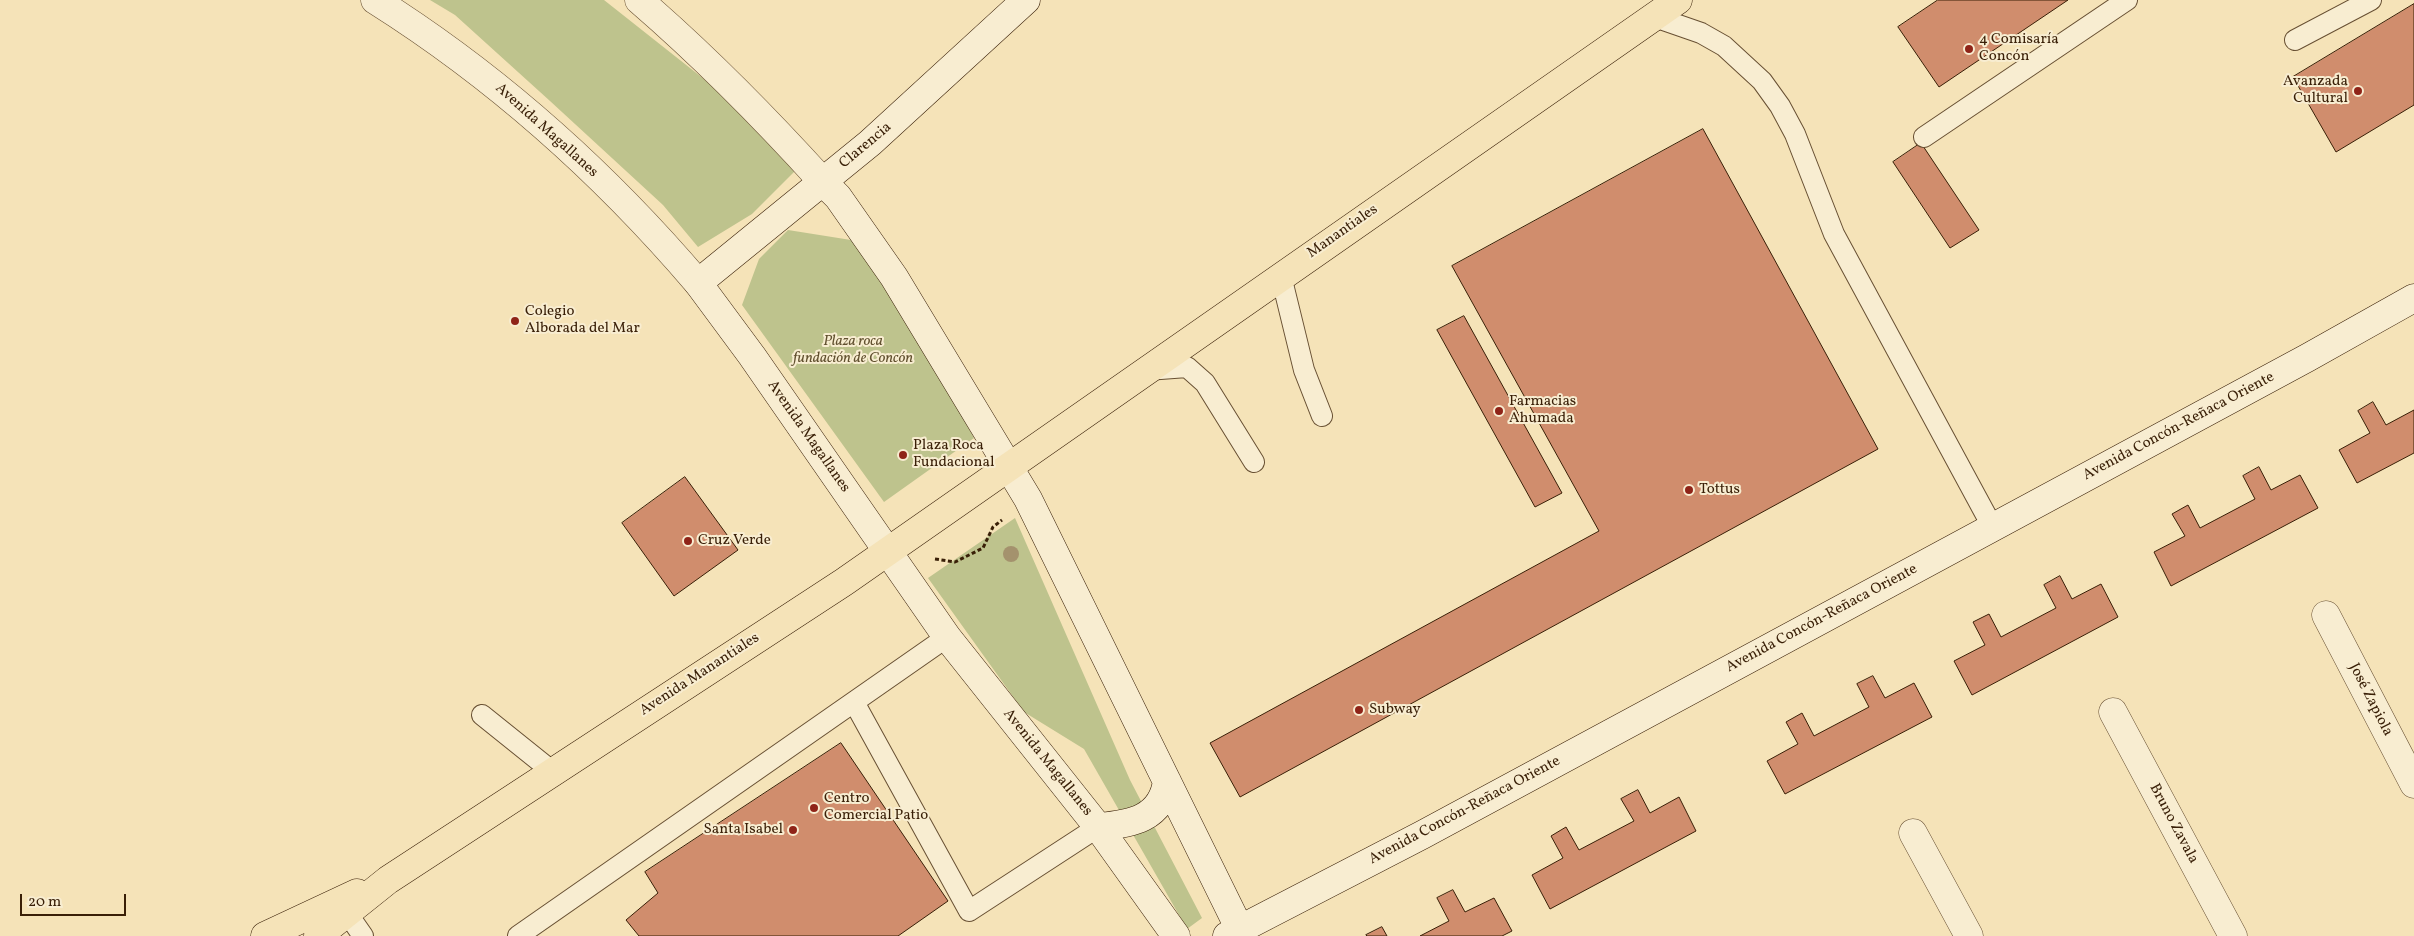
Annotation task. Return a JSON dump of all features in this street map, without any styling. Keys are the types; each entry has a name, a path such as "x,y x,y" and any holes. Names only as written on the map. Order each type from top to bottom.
{"main road":[{"name":"Manantiales","path":"1010,466 1652,16 1678,0"},
{"name":"Avenida Manantiales","path":"318,936 388,880 886,552 1010,466"},
{"name":"Avenida Manantiales","path":"265,936 317,910 388,880"}],"street":[{"name":"Avenida Magallanes","path":"375,0 448,48 517,104 607,186 670,251 698,284 752,356 886,552 947,637 1098,827 1176,936"},
{"path":"639,0 689,43 758,111 838,197 894,277 1010,466 1028,499 1167,781 1236,934"},
{"name":"Clarencia","path":"698,284 823,182 927,93 1026,0"},
{"name":"Avenida Concón-Reñaca Oriente","path":"1236,934 1422,836 1993,528 2414,298"},
{"name":"José Zapiola","path":"2326,615 2414,784"},
{"name":"Bruno Zavala","path":"2112,712 2233,936"},
{"path":"1098,827 1128,823 1152,812 1165,793 1167,781"},
{"path":"1913,833 1969,936"}],"lane":[{"path":"1924,137 2127,0"},
{"path":"2295,40 2371,0"},
{"path":"1652,16 1694,30 1724,46 1762,81 1780,106 1795,134 1823,210 1834,234 1993,528"},
{"path":"1281,276 1304,370 1322,416"},
{"path":"1147,370 1187,367 1205,383 1254,462"},
{"path":"518,936 947,637"},
{"path":"854,702 969,911 1098,827"},
{"path":"482,715 553,772"},
{"path":"347,913 363,936"}],"path":[{"path":"904,576 934,559 955,562 983,548 993,527 1028,499"}],"green space":[{"path":"430,0 604,0 714,87 795,171 752,214 698,247 663,205 455,15"},
{"name":"Plaza roca fundación de Concón","path":"788,230 851,240 918,332 974,438 884,502 742,305 759,259"},
{"path":"1015,518 1130,780 1202,918 1187,929 1084,749 1024,712 928,578"}],"building":[{"path":"1938,0 2068,0 1939,87 1898,27"},
{"name":"Avanzada Cultural","path":"2414,4 2414,105 2336,152 2293,77"},
{"name":"Tottus","path":"1703,129 1878,449 1240,797 1210,743 1599,531 1452,266"},
{"path":"1921,143 1979,230 1950,248 1893,162"},
{"name":"Farmacias Ahumada","path":"1464,316 1562,493 1535,507 1437,330"},
{"path":"2373,402 2386,425 2414,410 2414,453 2357,483 2339,450 2370,433 2358,411"},
{"path":"2259,467 2271,490 2300,475 2318,508 2171,586 2154,552 2185,536 2172,514 2188,505 2200,528 2255,499 2243,476"},
{"path":"685,477 738,550 674,596 622,523"},
{"path":"2060,576 2072,599 2101,584 2118,617 1972,695 1954,661 1985,645 1973,622 1989,614 2001,637 2056,608 2044,585"},
{"path":"1873,676 1885,698 1914,683 1932,717 1785,794 1767,761 1798,744 1786,722 1802,713 1814,736 1869,707 1857,684"},
{"name":"Centro Comercial Patio","path":"841,743 948,901 898,936 639,936 626,920 658,893 645,872"},
{"path":"1638,790 1650,813 1679,797 1696,831 1550,909 1532,875 1563,858 1551,836 1566,827 1579,850 1634,821 1621,799"},
{"path":"1453,890 1465,912 1494,898 1512,931 1502,936 1420,936 1449,921 1437,898"},
{"path":"1382,927 1387,936 1366,935"}],"place":[{"name":"4 Comisaría Concón","path":"1969,49"},
{"name":"Avanzada Cultural","path":"2358,91"},
{"name":"Colegio Alborada del Mar","path":"515,321"},
{"name":"Farmacias Ahumada","path":"1499,411"},
{"name":"Plaza Roca Fundacional","path":"903,455"},
{"name":"Tottus","path":"1689,490"},
{"name":"Cruz Verde","path":"688,541"},
{"name":"Subway","path":"1359,710"},
{"name":"Centro Comercial Patio","path":"814,808"},
{"name":"Santa Isabel","path":"793,830"}]}
